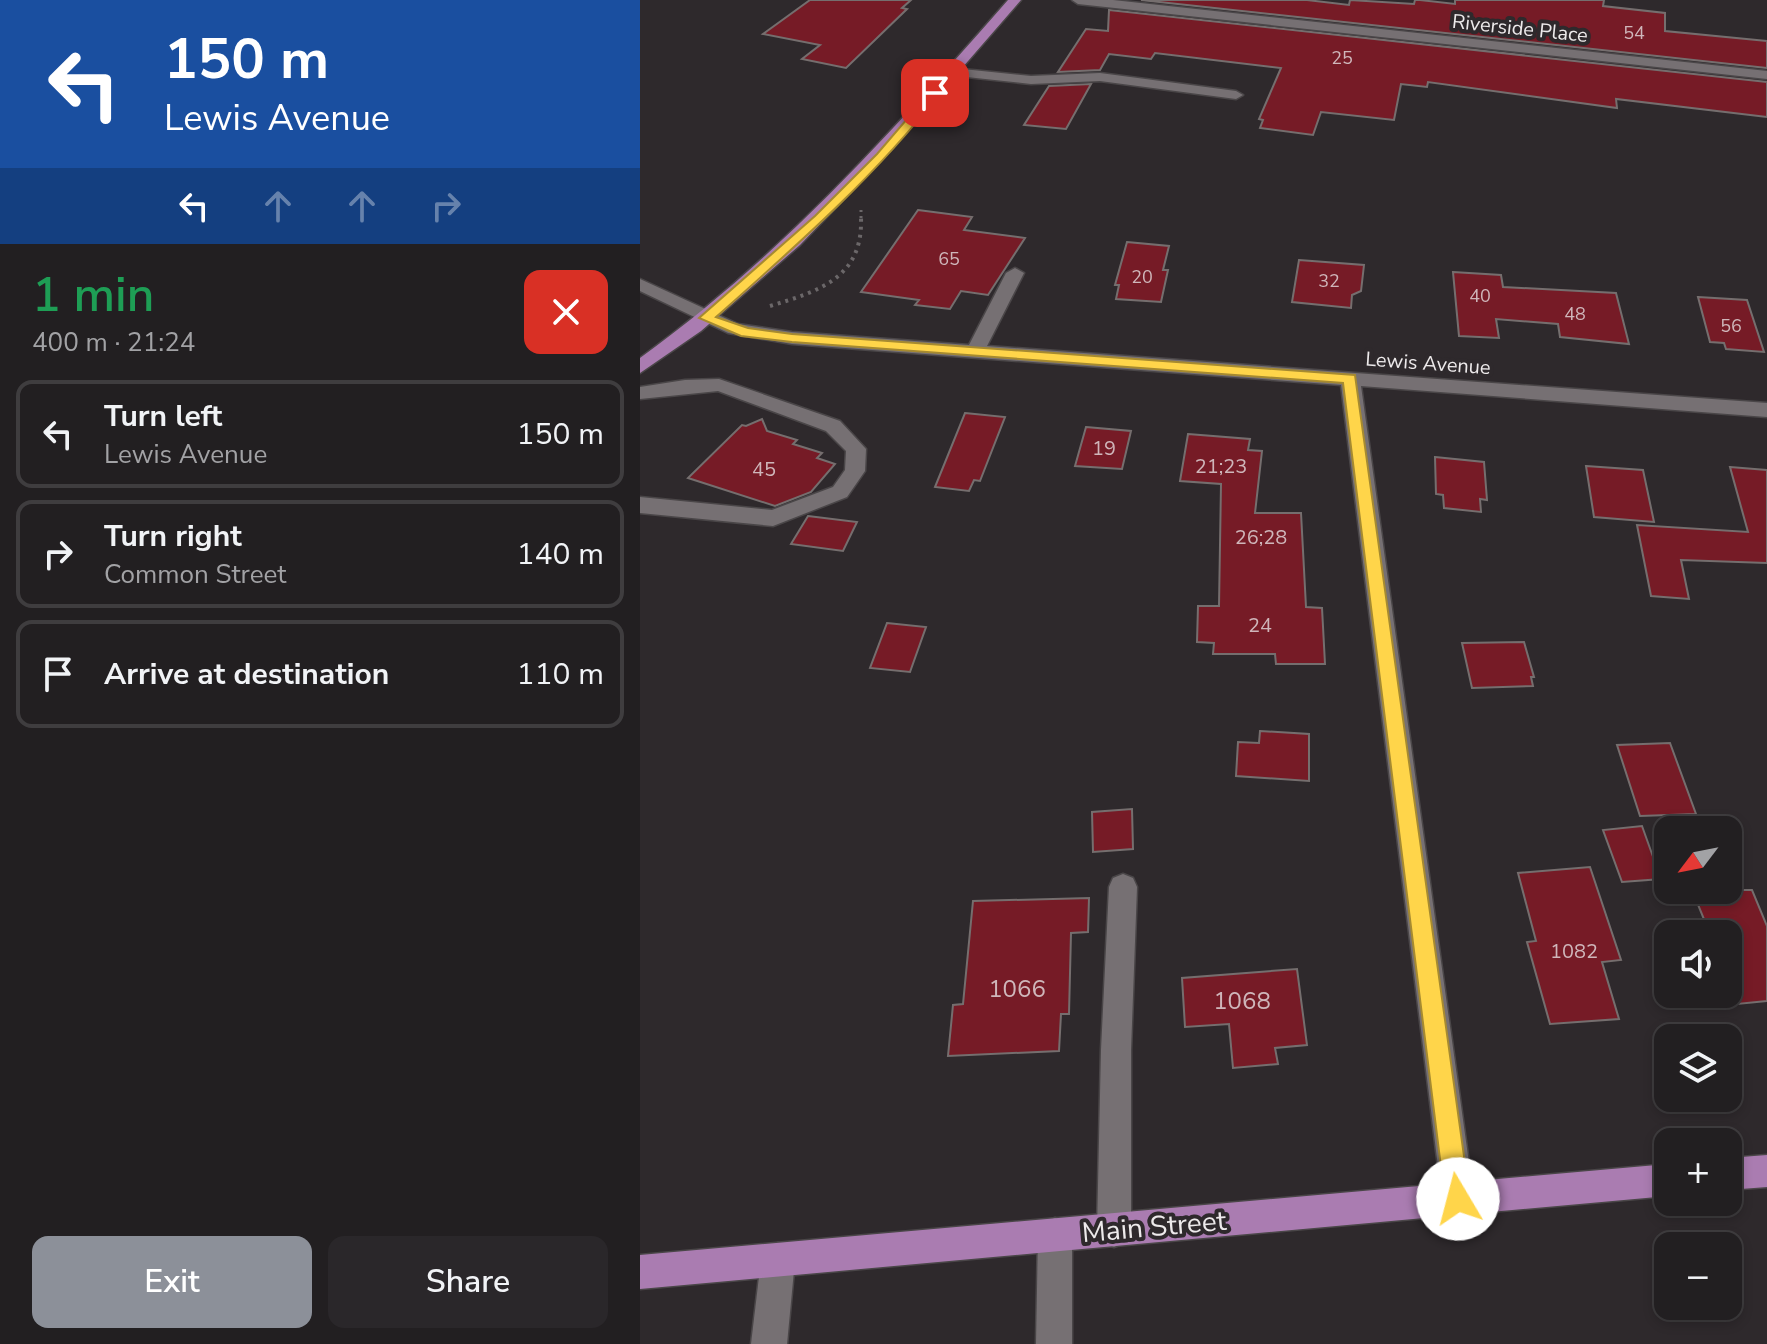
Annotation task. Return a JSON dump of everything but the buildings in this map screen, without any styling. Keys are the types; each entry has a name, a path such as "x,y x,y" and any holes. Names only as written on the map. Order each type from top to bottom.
{"main road":[{"path":"640,367 706,318 819,219 881,156 1015,0"},
{"path":"1742,1173 1767,1171"},
{"name":"Main Street","path":"640,1272 1654,1181"}],"street":[{"name":"Riverside Place","path":"1078,0 1767,75"},
{"path":"953,72 1031,80 1100,77 1236,95"},
{"path":"975,352 1015,273"},
{"name":"Lewis Avenue","path":"640,284 706,318 746,332 975,352 1767,410"},
{"path":"1350,379 1458,1199"},
{"path":"640,393 685,386 719,385 833,426 856,449 855,471 840,492 773,518 640,505"},
{"path":"1114,1230 1116,1050 1123,887"},
{"path":"1054,1344 1055,1235"},
{"path":"769,1344 778,1260"}],"path":[{"path":"767,307 821,287 848,270 856,260 861,210"}],"route":[{"path":"935,93 881,156 819,219 706,318 746,332 792,338 1350,379 1458,1199"}]}
